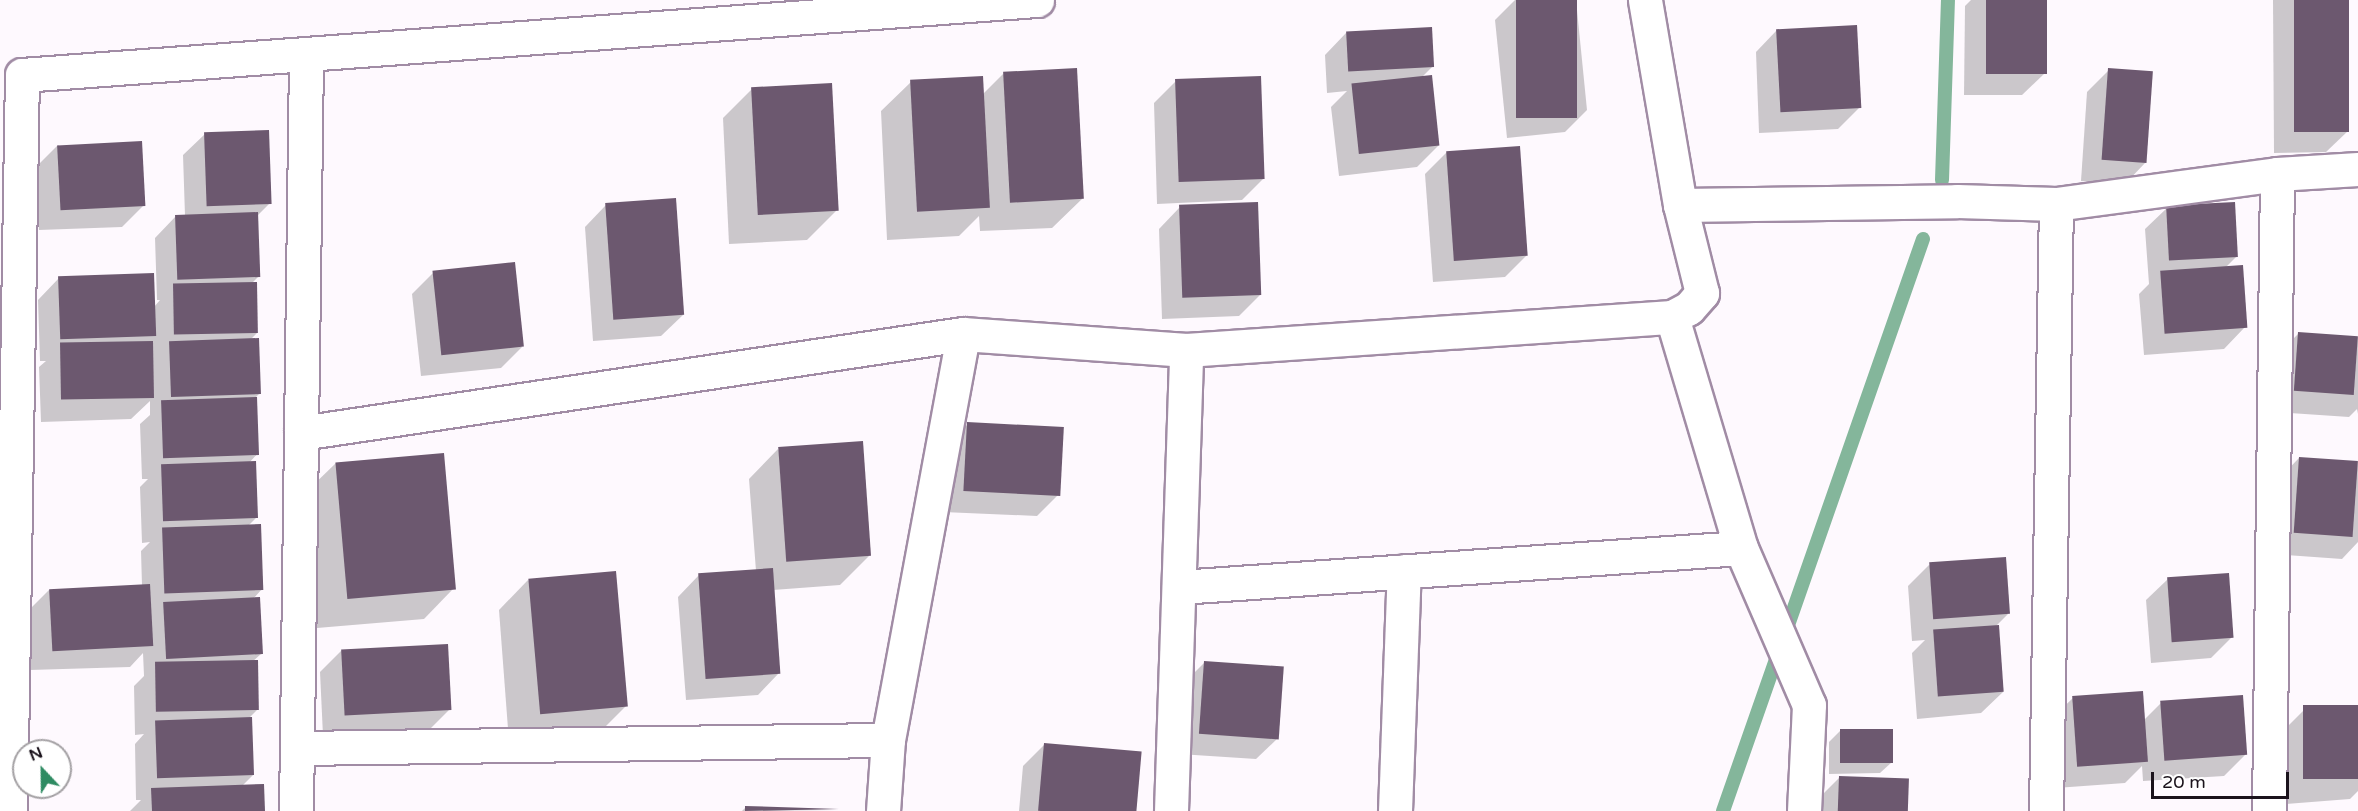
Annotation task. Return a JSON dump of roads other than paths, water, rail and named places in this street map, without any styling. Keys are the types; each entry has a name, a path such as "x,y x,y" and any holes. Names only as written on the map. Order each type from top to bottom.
{"street":[{"path":"10,811 7,415 11,76 306,56 1037,0"},
{"path":"301,433 963,334 1186,350 1672,317 1689,308 1702,293 1680,205 1645,0"},
{"path":"296,811 306,56"},
{"path":"1680,205 1957,201 2056,204 2277,174 2358,169"},
{"path":"2269,811 2277,174"},
{"path":"2046,811 2056,204"},
{"path":"1672,317 1741,548 1809,705 1804,811"},
{"path":"883,811 888,740 963,334"},
{"path":"1171,811 1186,350"},
{"path":"1180,587 1741,548"},
{"path":"1395,811 1404,571"},
{"path":"297,748 888,740"}],"waterway":[{"path":"1942,180 1948,0"},
{"path":"1723,811 1923,239"}]}
